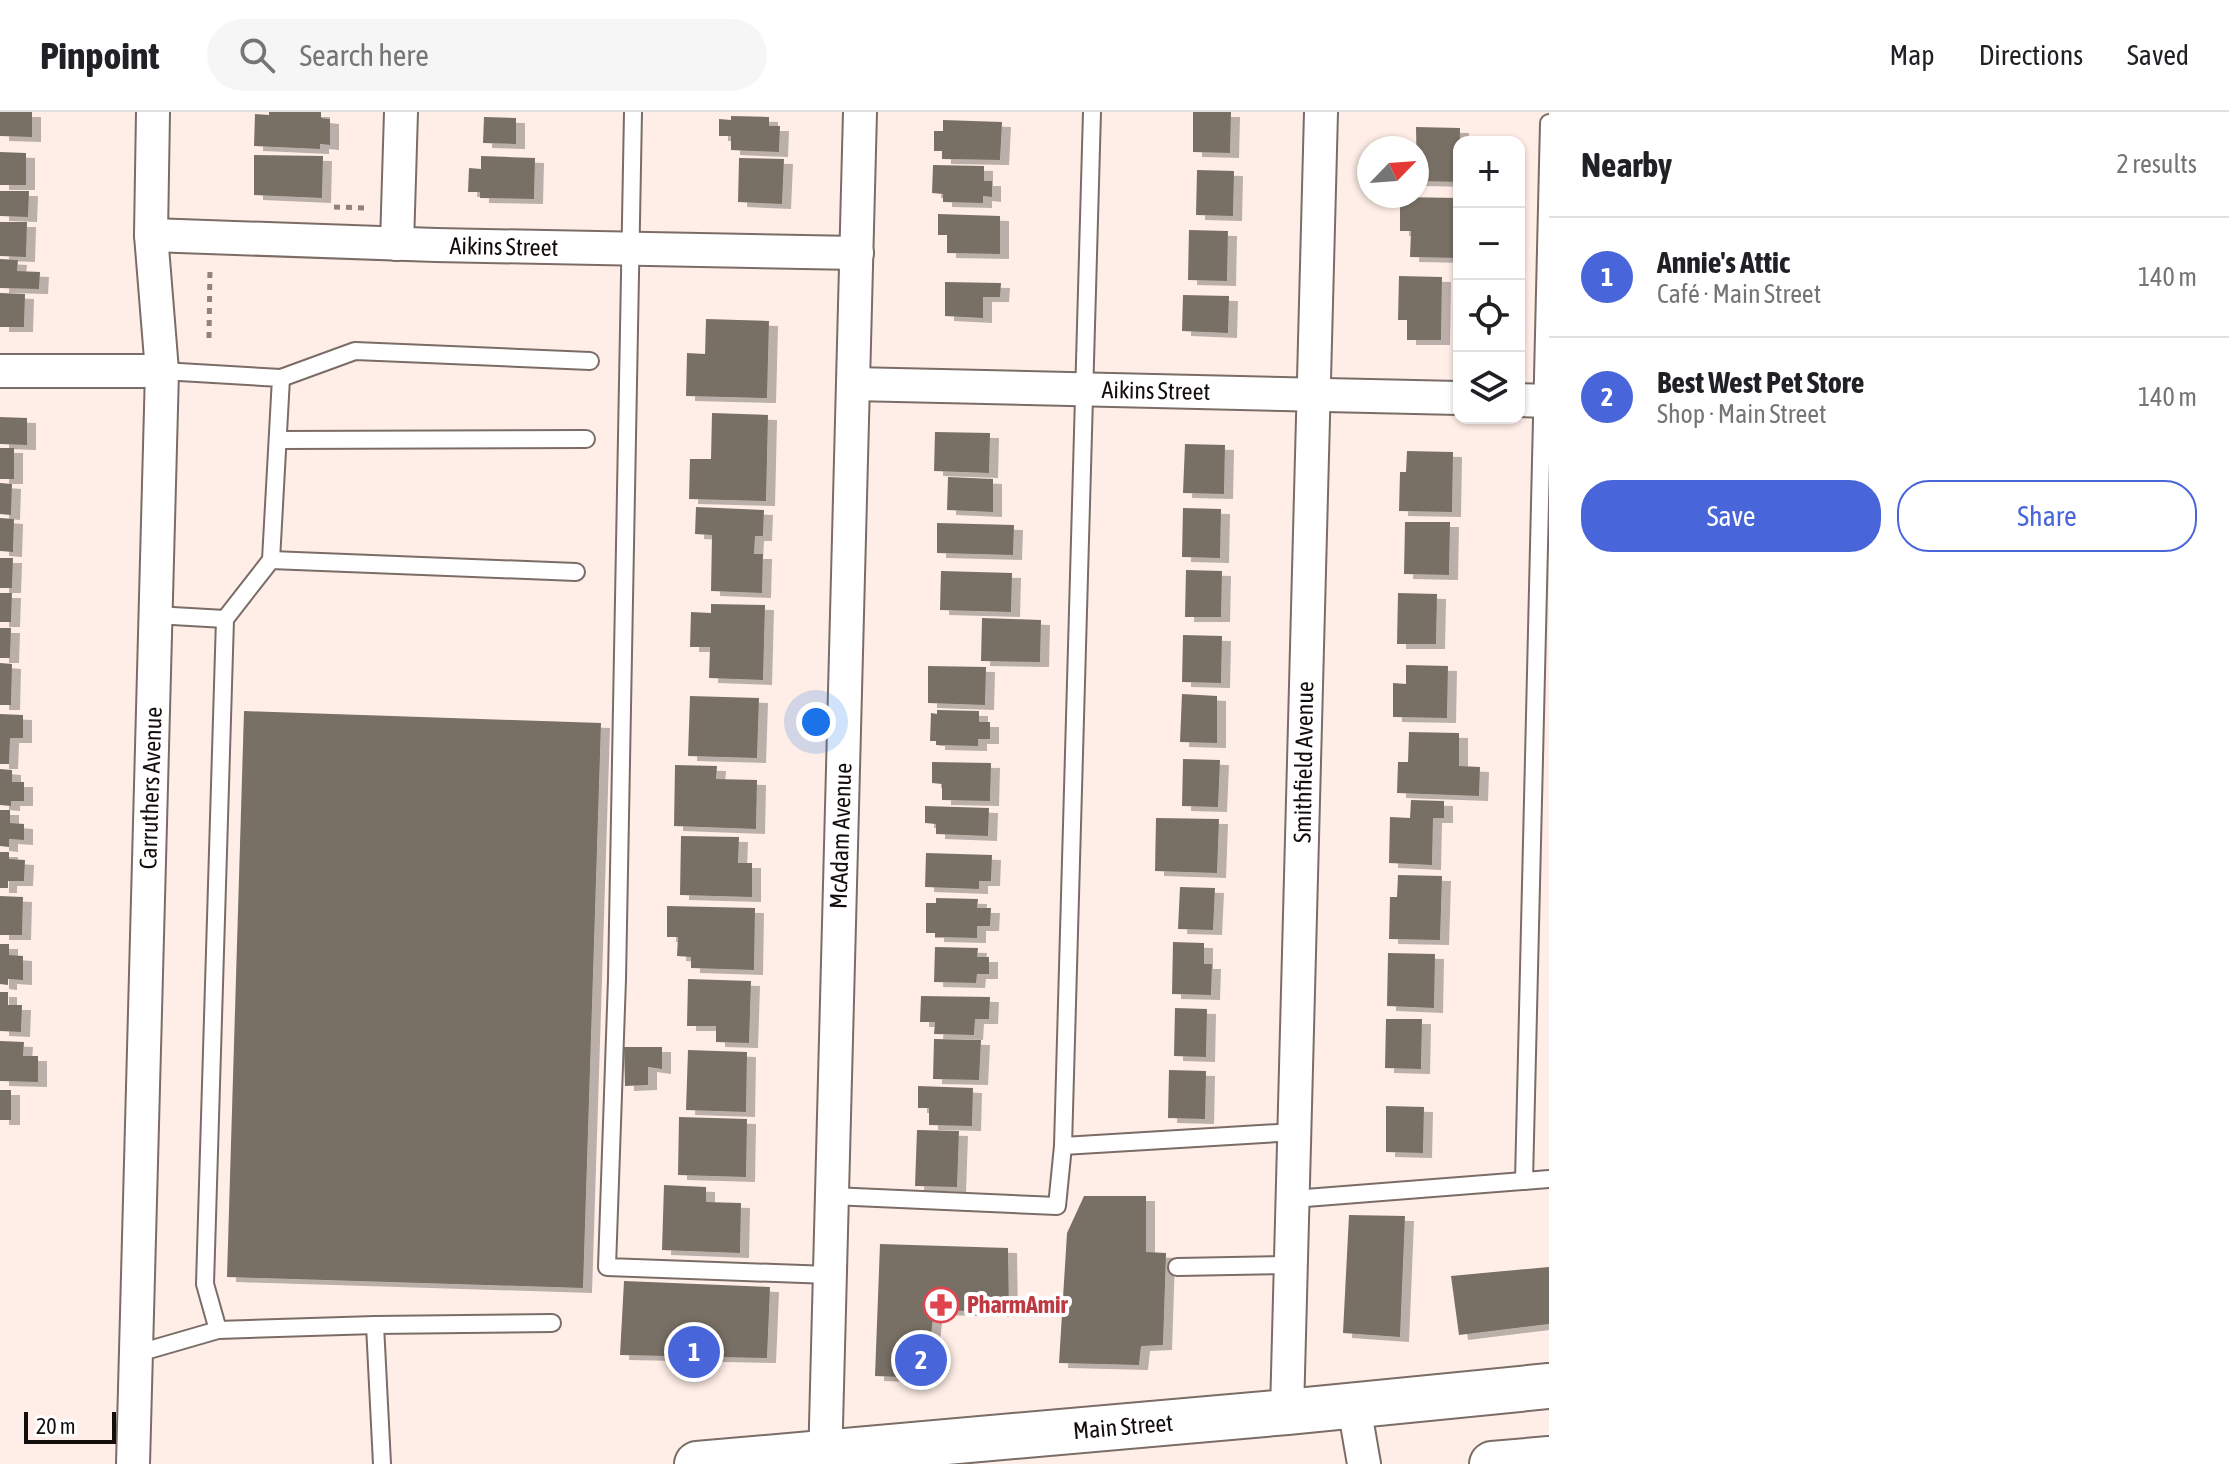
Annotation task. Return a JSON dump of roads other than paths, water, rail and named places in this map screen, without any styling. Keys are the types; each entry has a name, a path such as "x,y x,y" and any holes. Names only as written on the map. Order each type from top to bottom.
{"main road":[{"name":"Main Street","path":"697,1464 825,1458 1549,1386"},
{"path":"1492,1464 1549,1459"}],"street":[{"name":"Carruthers Avenue","path":"133,1464 162,371 151,235 153,112"},
{"path":"397,244 401,112"},
{"name":"McAdam Avenue","path":"825,1458 860,112"},
{"name":"Smithfield Avenue","path":"1287,1412 1321,112"},
{"name":"Aikins Street","path":"151,235 630,250 857,253"},
{"path":"0,371 162,371"},
{"name":"Aikins Street","path":"853,384 1453,398"},
{"path":"1354,1406 1364,1464"}],"lane":[{"path":"633,112 617,979 607,1267 830,1275"},
{"path":"832,1196 1057,1206 1063,1146 1092,112"},
{"path":"1524,1181 1536,401 1549,123"},
{"path":"162,371 281,378 355,351 590,361"},
{"path":"218,1330 205,1284 225,619 271,560 281,378"},
{"path":"279,440 586,439"},
{"path":"271,560 576,572"},
{"path":"155,615 225,619"},
{"path":"1063,1146 1295,1132"},
{"path":"1293,1199 1549,1179"},
{"path":"1177,1267 1291,1265"},
{"path":"135,1354 218,1330 552,1323"},
{"path":"375,1325 382,1464"}],"place":[{"name":"PharmAmir","path":"941,1305"},
{"name":"Annie's Attic","path":"694,1352"},
{"name":"Best West Pet Store","path":"921,1360"}]}
